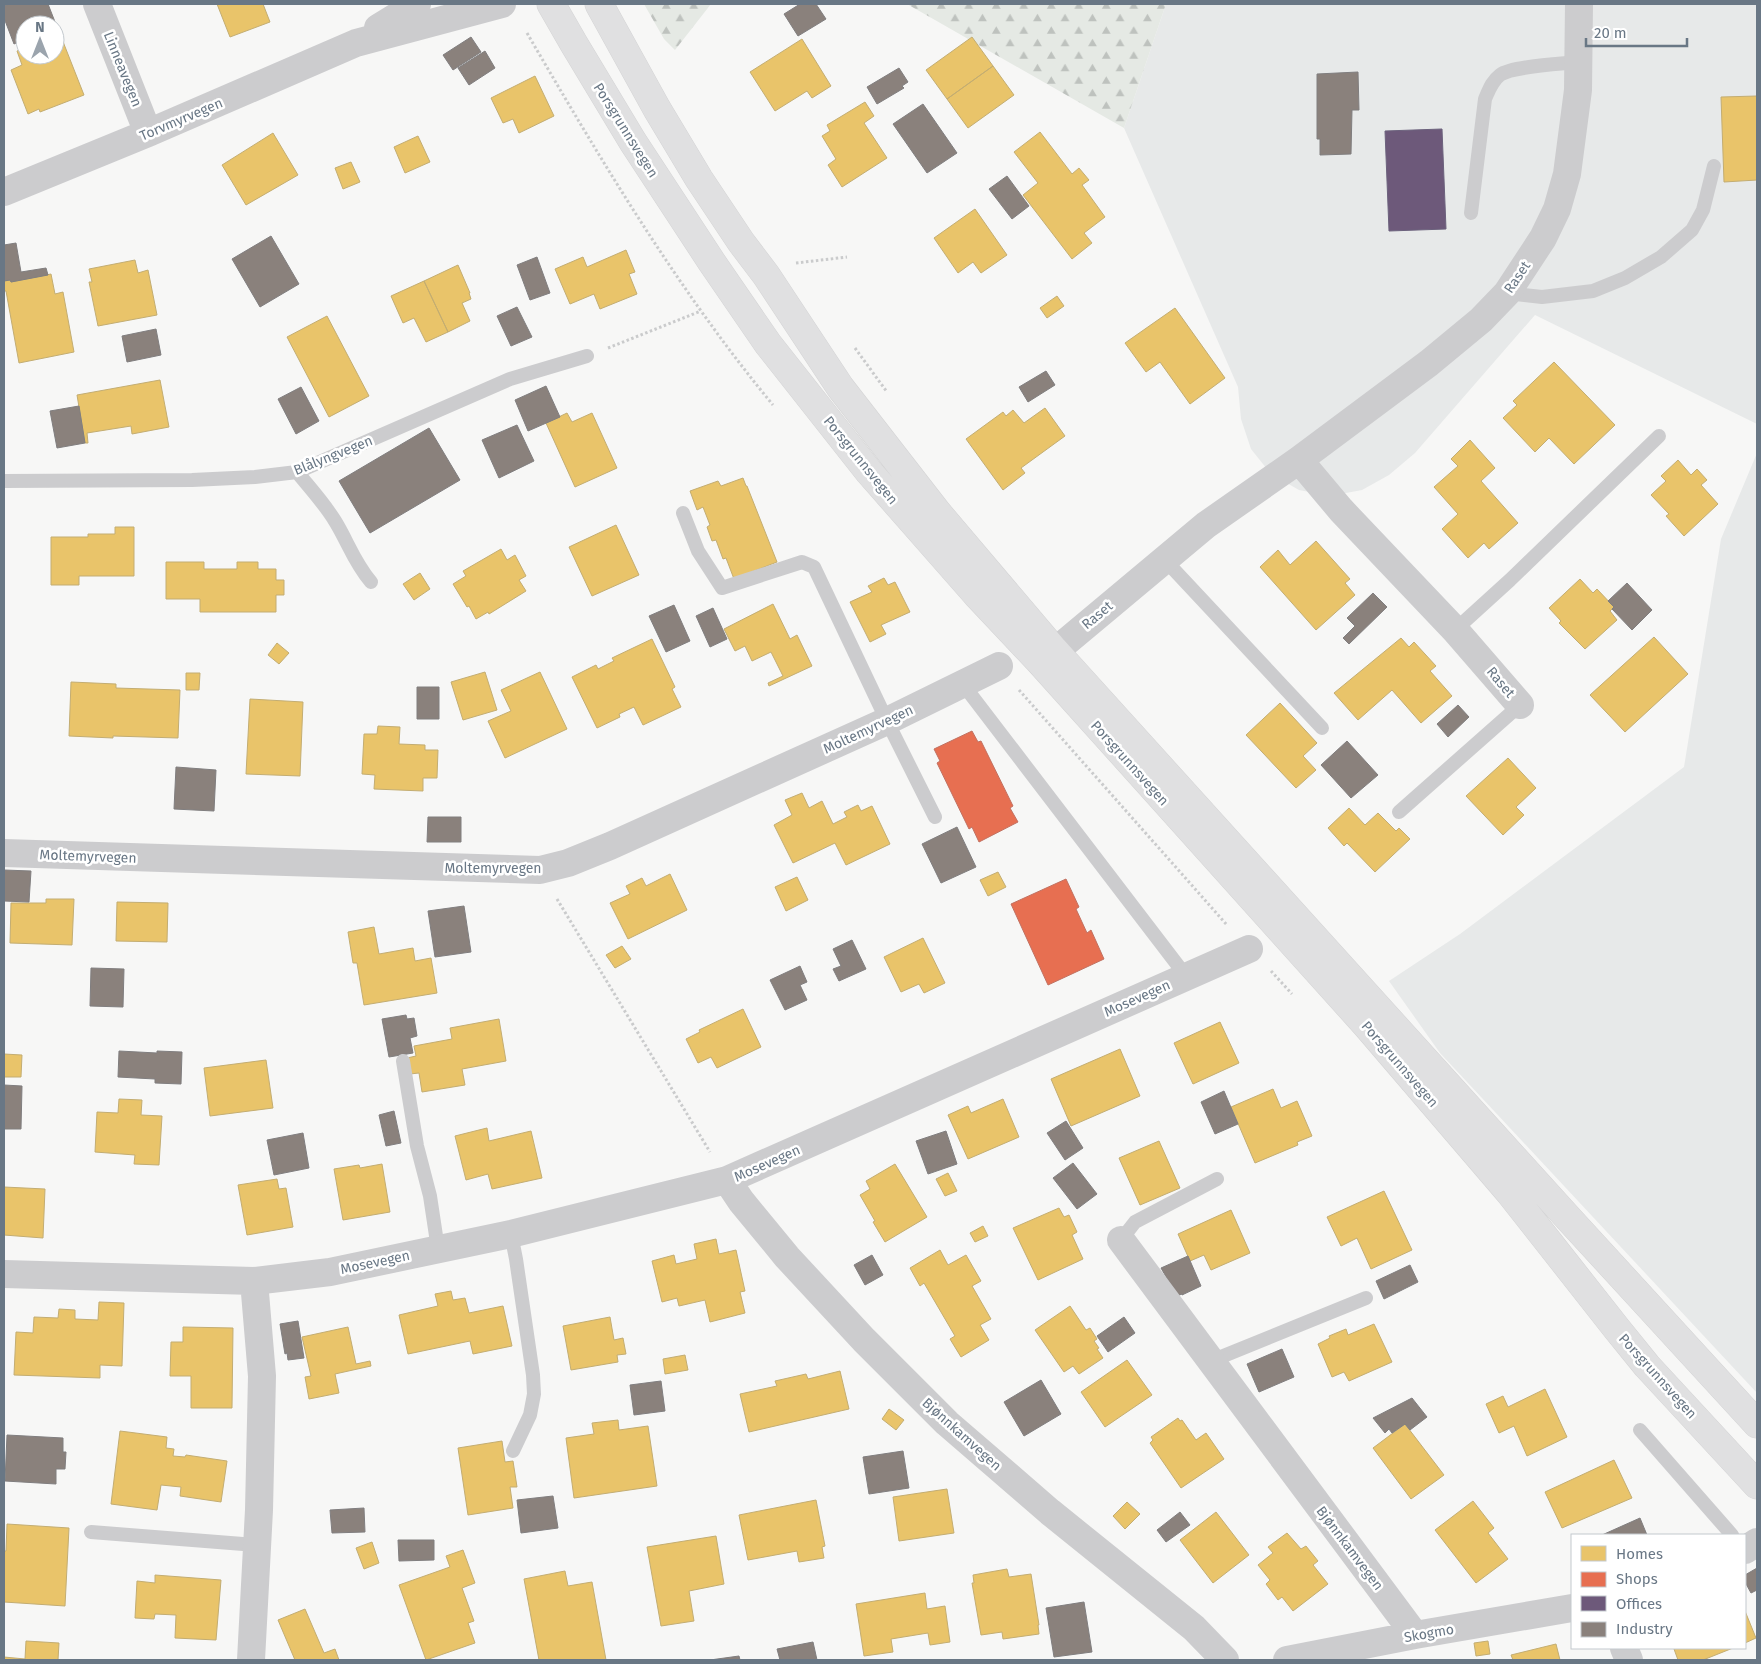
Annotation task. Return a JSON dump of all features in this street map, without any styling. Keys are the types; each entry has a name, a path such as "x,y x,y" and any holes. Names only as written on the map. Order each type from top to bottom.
{"highway":[{"name":"Porsgrunnsvegen","path":"552,4 633,142 711,261 768,344 869,472 977,595 1048,657 1757,1424"},
{"name":"Porsgrunnsvegen","path":"599,4 657,109 699,179 741,242 766,275 840,387 1048,657 1510,1193 1647,1366 1757,1485"}],"street":[{"name":"Linneavegen","path":"97,4 148,133"},
{"name":"Torvmyrvegen","path":"356,43 417,4"},
{"name":"Torvmyrvegen","path":"4,192 148,133 356,43 502,4"},
{"name":"Raset","path":"1048,657 1206,525 1299,460 1429,363 1481,320 1507,293 1543,238 1557,209 1568,174 1578,90 1579,4"},
{"name":"Raset","path":"1299,460 1341,510 1456,630 1520,705"},
{"name":"Moltemyrvegen","path":"4,853 540,870 568,862 610,846 887,721 999,666"},
{"name":"Mosevegen","path":"4,1274 254,1281 330,1272 511,1234 727,1180 1249,949"},
{"name":"Bjønnkamvegen","path":"727,1180 741,1201 787,1257 864,1340 947,1423 1050,1512 1194,1628 1225,1660"},
{"name":"Bjønnkamvegen","path":"1121,1240 1415,1635"},
{"path":"251,1660 259,1510 262,1376 254,1281"},
{"path":"1746,1549 1757,1542"},
{"name":"Skogmo","path":"1287,1660 1415,1635 1571,1608"}],"lane":[{"path":"1472,213 1486,99 1492,84 1501,74 1520,69 1578,62"},
{"path":"1507,293 1542,296 1593,291 1625,278 1661,258 1692,230 1703,210 1714,166"},
{"name":"Blålyngvegen","path":"4,481 192,480 255,477 297,472 510,379 587,356"},
{"path":"1456,630 1659,436"},
{"path":"297,472 325,504 359,567 370,582"},
{"path":"683,513 698,552 722,588 802,562 814,567 935,817"},
{"path":"1164,559 1322,728"},
{"path":"962,684 1186,976"},
{"path":"1399,812 1520,705"},
{"path":"403,1061 417,1146 430,1196 438,1250"},
{"name":"Bjønnkamvegen","path":"1121,1240 1135,1222 1217,1179"},
{"path":"511,1234 532,1365 534,1394 530,1416 513,1451"},
{"path":"1211,1360 1366,1298"},
{"path":"1640,1430 1731,1534"},
{"path":"91,1532 256,1545"}],"path":[{"path":"799,271 793,263 847,257"},
{"path":"587,356 701,311"},
{"path":"849,340 888,394"},
{"path":"540,870 727,1180"}],"shaded area":[{"path":"1166,4 1757,4 1757,424 1535,315 1415,453 1389,475 1362,490 1330,496 1299,490 1271,474 1251,449 1241,419 1238,387 1124,128"},
{"path":"1757,453 1757,1393 1440,1053 1389,981 1460,934 1684,767 1721,539"}],"green space":[{"path":"644,4 711,4 675,50 664,39"},
{"path":"907,4 1166,4 1124,128"}],"building: Homes":[{"path":"217,4 263,4 270,22 230,37"},
{"path":"972,37 993,66 947,99 926,70"},
{"path":"802,39 831,86 812,98 807,91 775,111 750,72"},
{"path":"65,47 84,95 40,112 39,109 28,114 11,70 22,65 65,65"},
{"path":"993,66 1014,95 968,128 947,99"},
{"path":"535,76 554,116 519,133 513,119 503,123 491,98"},
{"path":"1757,96 1757,180 1724,182 1721,97"},
{"path":"865,102 874,116 864,123 887,158 842,187 828,165 836,159 822,136 830,131 827,125"},
{"path":"1040,132 1072,174 1079,168 1089,180 1082,185 1105,217 1084,233 1092,243 1072,259 1023,195 1038,183 1014,152"},
{"path":"273,133 298,175 246,205 222,165"},
{"path":"418,136 430,162 405,173 394,147"},
{"path":"351,162 360,182 343,189 335,168"},
{"path":"975,209 1007,255 981,273 973,262 958,273 934,238"},
{"path":"626,250 635,272 629,274 637,294 600,309 594,294 570,304 555,269 583,257 587,267"},
{"path":"135,260 138,273 148,270 157,315 98,326 89,282 92,282 89,269"},
{"path":"458,265 470,293 471,299 462,303 470,321 448,332 424,281"},
{"path":"51,274 55,294 63,292 74,352 19,363 6,291 4,291 4,281 10,280 11,282"},
{"path":"424,281 448,332 426,342 414,318 403,323 391,296"},
{"path":"1057,296 1064,306 1047,318 1040,308"},
{"path":"1175,308 1225,378 1190,404 1160,362 1146,372 1125,343"},
{"path":"327,316 369,396 329,417 287,337"},
{"path":"1554,362 1615,425 1574,464 1549,438 1535,452 1503,418 1517,405 1513,401"},
{"path":"160,380 169,427 132,434 131,426 87,433 88,443 85,443 77,395"},
{"path":"1045,408 1065,436 1021,468 1025,473 1003,490 966,439 1003,412 1006,416 1013,410 1024,423"},
{"path":"567,413 572,422 592,413 617,468 575,487 546,423"},
{"path":"1470,440 1495,468 1481,481 1518,523 1489,549 1484,543 1468,558 1442,529 1458,514 1434,487 1458,466 1451,459"},
{"path":"1678,460 1691,475 1697,469 1707,480 1701,485 1718,504 1684,536 1666,516 1669,514 1651,495 1666,481 1661,476"},
{"path":"743,478 777,562 734,579 726,558 723,559 716,540 712,541 707,527 710,525 703,507 697,510 690,491 718,481 721,486"},
{"path":"616,525 639,575 592,596 569,547"},
{"path":"115,527 134,527 134,576 79,576 79,585 51,585 51,537 88,537 88,534 115,534"},
{"path":"1316,541 1350,579 1345,583 1355,595 1316,630 1260,567 1278,550 1290,565"},
{"path":"501,549 507,560 515,555 526,576 519,580 526,591 489,614 488,612 476,619 453,584 466,576 463,571"},
{"path":"166,562 204,562 204,569 237,569 237,562 258,562 258,569 276,569 276,580 284,580 284,595 276,595 276,612 200,612 200,599 166,599"},
{"path":"420,573 430,589 414,600 403,584"},
{"path":"884,578 888,585 895,582 910,612 881,625 886,634 870,642 850,602 872,592 868,586"},
{"path":"1580,579 1593,593 1597,589 1614,607 1610,611 1617,620 1585,649 1559,623 1561,621 1549,608"},
{"path":"773,604 790,639 797,635 812,666 769,686 768,683 783,676 771,652 752,661 745,646 735,651 724,629"},
{"path":"1654,637 1688,674 1625,732 1590,695"},
{"path":"1401,638 1409,647 1414,642 1436,666 1430,671 1452,696 1421,723 1392,690 1358,720 1334,693"},
{"path":"652,639 675,687 672,689 681,707 643,725 634,707 619,714 620,717 597,728 572,677 596,665 598,669 614,661 612,658"},
{"path":"277,643 289,653 279,664 268,655"},
{"path":"485,672 497,710 463,720 451,682"},
{"path":"540,672 567,729 505,758 488,721 511,711 501,690"},
{"path":"186,673 200,673 199,690 186,690"},
{"path":"71,682 116,684 116,688 180,690 178,738 69,736"},
{"path":"250,699 303,702 300,776 246,774"},
{"path":"1280,703 1317,743 1303,756 1316,770 1296,788 1246,735"},
{"path":"378,726 400,727 399,744 425,745 425,750 438,750 437,778 423,778 423,791 374,789 375,775 362,774 364,734 377,734"},
{"path":"1508,758 1536,788 1516,807 1524,815 1503,835 1466,796"},
{"path":"802,793 809,808 822,801 833,824 847,817 844,812 858,805 861,811 872,806 890,844 846,865 835,843 793,863 774,825 792,815 785,800"},
{"path":"1349,808 1365,825 1378,813 1396,831 1399,828 1410,839 1375,872 1347,843 1344,846 1328,828"},
{"path":"998,872 1006,887 988,896 980,880"},
{"path":"670,874 687,910 628,939 610,903 630,894 626,886 642,878 646,886"},
{"path":"797,877 808,900 786,911 775,887"},
{"path":"46,899 74,899 72,945 10,943 11,903 46,903"},
{"path":"117,902 168,903 167,942 116,941"},
{"path":"374,927 379,954 413,948 415,961 431,958 437,993 364,1005 357,963 353,963 348,932"},
{"path":"923,938 945,983 924,993 919,984 901,992 884,957"},
{"path":"622,946 631,959 615,968 606,955"},
{"path":"743,1009 761,1047 717,1068 711,1057 698,1063 686,1039 700,1032 699,1030"},
{"path":"499,1019 506,1061 462,1069 465,1085 422,1092 419,1073 410,1074 407,1058 416,1056 414,1046 452,1039 450,1028"},
{"path":"1220,1022 1239,1063 1193,1084 1174,1043"},
{"path":"1120,1049 1140,1096 1071,1126 1051,1079"},
{"path":"4,1054 22,1055 21,1077 4,1077"},
{"path":"266,1060 273,1108 210,1116 204,1068"},
{"path":"1273,1089 1281,1108 1297,1101 1312,1136 1297,1142 1298,1145 1255,1163 1231,1107"},
{"path":"119,1099 142,1100 141,1115 162,1116 159,1165 134,1164 135,1155 95,1152 97,1112 118,1113"},
{"path":"1003,1099 1019,1137 968,1159 948,1115 968,1106 971,1113"},
{"path":"487,1128 489,1141 531,1131 542,1178 492,1189 488,1174 466,1180 455,1136"},
{"path":"1159,1141 1180,1188 1140,1205 1119,1158"},
{"path":"382,1164 390,1212 343,1220 334,1169 359,1165 360,1168"},
{"path":"895,1164 927,1217 885,1242 860,1195 870,1189 866,1181"},
{"path":"948,1173 957,1191 945,1196 936,1179"},
{"path":"277,1179 279,1189 286,1188 293,1227 247,1235 238,1185"},
{"path":"4,1187 45,1189 43,1238 4,1235"},
{"path":"1384,1191 1412,1250 1371,1269 1357,1238 1341,1246 1327,1217"},
{"path":"1059,1208 1064,1217 1069,1215 1077,1232 1072,1235 1083,1259 1038,1280 1013,1228"},
{"path":"1231,1210 1250,1253 1211,1270 1204,1255 1190,1261 1178,1234"},
{"path":"983,1226 988,1236 975,1242 970,1233"},
{"path":"716,1239 719,1254 736,1250 745,1291 740,1292 745,1313 710,1322 705,1300 679,1306 677,1298 662,1302 652,1261 674,1255 676,1264 697,1259 694,1244"},
{"path":"940,1250 948,1265 966,1255 981,1281 972,1286 991,1319 980,1325 989,1340 961,1357 950,1339 955,1336 924,1283 920,1286 910,1268"},
{"path":"451,1291 453,1300 465,1298 469,1313 503,1306 512,1346 473,1354 470,1341 408,1354 399,1315 438,1306 435,1294"},
{"path":"99,1302 124,1303 122,1366 100,1365 100,1378 14,1375 16,1332 33,1333 34,1317 58,1318 59,1309 75,1310 75,1319 98,1320"},
{"path":"1070,1306 1086,1330 1090,1328 1097,1339 1094,1341 1103,1358 1079,1374 1073,1366 1064,1372 1035,1330"},
{"path":"610,1317 614,1340 623,1338 626,1354 617,1355 618,1362 571,1370 563,1326"},
{"path":"1374,1324 1392,1362 1349,1381 1344,1372 1332,1377 1318,1344 1330,1338 1329,1336 1346,1329 1348,1335"},
{"path":"183,1327 233,1328 232,1408 191,1408 191,1376 170,1376 171,1342 183,1342"},
{"path":"348,1327 356,1364 370,1361 371,1366 335,1374 339,1393 309,1399 305,1377 311,1376 302,1337"},
{"path":"685,1355 688,1370 665,1374 663,1359"},
{"path":"1127,1360 1152,1395 1105,1427 1081,1392"},
{"path":"840,1371 849,1409 749,1432 740,1394 777,1386 775,1381 806,1374 808,1379"},
{"path":"1545,1389 1567,1437 1527,1456 1514,1426 1499,1433 1486,1404 1503,1396 1508,1407"},
{"path":"889,1409 904,1420 896,1430 882,1419"},
{"path":"1178,1418 1180,1421 1182,1420 1196,1440 1206,1433 1224,1459 1181,1488 1150,1443 1153,1440 1151,1437"},
{"path":"618,1420 619,1430 648,1426 657,1486 574,1498 566,1438 594,1434 592,1423"},
{"path":"1405,1424 1444,1475 1411,1499 1373,1448"},
{"path":"120,1431 167,1437 166,1448 174,1449 173,1456 185,1457 186,1455 227,1461 221,1502 180,1496 181,1487 161,1485 157,1510 111,1504"},
{"path":"502,1441 505,1462 513,1461 517,1487 510,1487 513,1508 468,1515 458,1448"},
{"path":"1614,1460 1632,1498 1562,1528 1545,1492"},
{"path":"947,1489 954,1533 899,1541 893,1497"},
{"path":"816,1500 825,1546 822,1547 824,1558 799,1562 797,1551 748,1560 739,1515"},
{"path":"1473,1501 1494,1528 1488,1533 1508,1559 1476,1583 1435,1530"},
{"path":"1127,1502 1140,1514 1125,1529 1113,1516"},
{"path":"1216,1512 1249,1555 1213,1583 1180,1540"},
{"path":"7,1524 69,1528 65,1606 4,1602 4,1551 6,1551"},
{"path":"1287,1533 1301,1549 1306,1546 1318,1561 1313,1565 1328,1584 1293,1611 1282,1597 1278,1600 1266,1584 1270,1580 1258,1565 1273,1553 1268,1547"},
{"path":"716,1536 724,1584 689,1591 694,1621 661,1626 647,1547"},
{"path":"372,1542 379,1563 364,1569 356,1548"},
{"path":"463,1550 475,1583 462,1588 474,1621 468,1623 475,1643 426,1660 399,1585 450,1567 446,1556"},
{"path":"1007,1569 1009,1577 1031,1574 1039,1634 1003,1639 1002,1632 981,1635 972,1583 974,1583 973,1575"},
{"path":"565,1571 568,1586 592,1582 606,1660 539,1660 524,1579"},
{"path":"155,1575 221,1580 216,1640 175,1638 176,1615 155,1614 154,1619 135,1618 137,1581 155,1583"},
{"path":"925,1593 927,1609 945,1606 950,1642 930,1645 928,1633 891,1639 893,1652 864,1656 856,1604"},
{"path":"305,1609 324,1653 335,1649 339,1660 295,1660 278,1620"},
{"path":"1746,1613 1756,1638 1746,1643"},
{"path":"26,1641 59,1643 58,1660 4,1660 4,1657 25,1659"},
{"path":"1488,1641 1490,1654 1476,1656 1474,1643"},
{"path":"1556,1644 1560,1660 1513,1660 1511,1655"},
{"path":"1674,1649 1730,1649 1703,1660 1678,1660"}],"building: Shops":[{"path":"972,731 978,742 981,741 1013,806 1010,808 1018,822 979,842 972,827 969,829 937,763 940,761 934,749"},
{"path":"1066,879 1079,907 1076,909 1087,933 1091,930 1104,959 1048,985 1011,904"}],"building: Offices":[{"path":"1442,129 1446,229 1389,231 1385,131"}],"building: Industry":[{"path":"9,4 48,4 52,15 15,15 14,44 4,18 4,6"},
{"path":"800,4 816,4 826,19 798,36 784,14"},
{"path":"471,37 481,52 453,70 443,55"},
{"path":"485,51 495,68 469,85 458,68"},
{"path":"899,68 908,82 902,86 904,88 877,104 867,87"},
{"path":"1358,72 1359,110 1352,110 1351,154 1320,155 1320,139 1317,139 1317,74"},
{"path":"923,104 957,153 927,173 893,124"},
{"path":"1007,176 1029,206 1012,219 989,189"},
{"path":"271,236 299,284 260,307 232,259"},
{"path":"16,243 21,272 46,268 48,275 11,282 10,280 4,281 4,245"},
{"path":"537,257 550,293 530,300 517,265"},
{"path":"517,307 532,337 511,346 497,316"},
{"path":"156,329 161,355 127,362 122,336"},
{"path":"1046,371 1055,385 1028,402 1019,387"},
{"path":"546,386 560,417 528,431 515,400"},
{"path":"301,387 319,421 296,434 278,399"},
{"path":"79,406 85,443 57,448 50,411"},
{"path":"517,425 534,461 499,478 482,440"},
{"path":"429,428 460,480 370,533 339,481"},
{"path":"1627,583 1652,610 1632,630 1612,609 1614,607 1608,601"},
{"path":"1373,593 1387,607 1349,644 1343,638 1355,626 1347,618"},
{"path":"674,605 690,641 666,652 649,616"},
{"path":"713,608 727,639 710,647 696,616"},
{"path":"417,687 439,687 439,719 417,719"},
{"path":"1458,705 1469,717 1448,737 1437,724"},
{"path":"1347,741 1378,775 1351,798 1321,765"},
{"path":"176,767 216,770 214,811 174,809"},
{"path":"428,817 461,817 461,842 427,842"},
{"path":"957,827 976,867 941,883 922,844"},
{"path":"4,870 31,871 29,902 4,901"},
{"path":"464,906 471,952 435,957 428,911"},
{"path":"852,940 866,969 839,981 833,969 841,966 833,949"},
{"path":"800,966 807,982 800,985 807,1000 785,1010 770,980"},
{"path":"91,968 124,969 123,1007 90,1006"},
{"path":"406,1015 407,1019 414,1018 417,1036 410,1038 413,1053 389,1057 382,1019"},
{"path":"119,1051 182,1052 181,1084 155,1083 155,1079 118,1077"},
{"path":"4,1085 22,1086 21,1129 4,1129"},
{"path":"1224,1091 1238,1124 1215,1134 1201,1102"},
{"path":"394,1111 401,1143 386,1146 379,1115"},
{"path":"1066,1121 1083,1148 1065,1160 1047,1133"},
{"path":"946,1131 957,1164 928,1174 916,1141"},
{"path":"303,1133 309,1168 274,1175 267,1140"},
{"path":"1073,1163 1097,1194 1077,1209 1053,1178"},
{"path":"872,1255 883,1275 865,1285 854,1265"},
{"path":"1188,1256 1201,1286 1177,1296 1161,1268"},
{"path":"1410,1265 1418,1282 1384,1299 1376,1281"},
{"path":"1124,1317 1135,1333 1108,1352 1097,1336"},
{"path":"298,1321 304,1358 288,1360 287,1353 285,1354 280,1324"},
{"path":"1282,1349 1294,1377 1259,1392 1247,1364"},
{"path":"1041,1380 1061,1414 1024,1436 1004,1402"},
{"path":"661,1381 665,1411 634,1415 630,1385"},
{"path":"1412,1398 1427,1417 1410,1430 1405,1424 1392,1433 1389,1429 1385,1433 1373,1418"},
{"path":"7,1435 63,1438 63,1452 66,1452 65,1469 56,1469 56,1484 5,1481"},
{"path":"903,1451 909,1488 869,1494 863,1457"},
{"path":"553,1496 558,1528 521,1533 517,1500"},
{"path":"364,1508 365,1532 332,1533 330,1510"},
{"path":"1180,1512 1190,1525 1166,1542 1157,1530"},
{"path":"1640,1518 1647,1534 1604,1534"},
{"path":"398,1540 434,1540 434,1560 399,1561"},
{"path":"1757,1568 1757,1590 1751,1593 1746,1584 1746,1574"},
{"path":"1084,1602 1092,1652 1054,1657 1046,1608"},
{"path":"813,1642 817,1660 780,1660 777,1649"},
{"path":"739,1656 740,1660 710,1660"}]}
